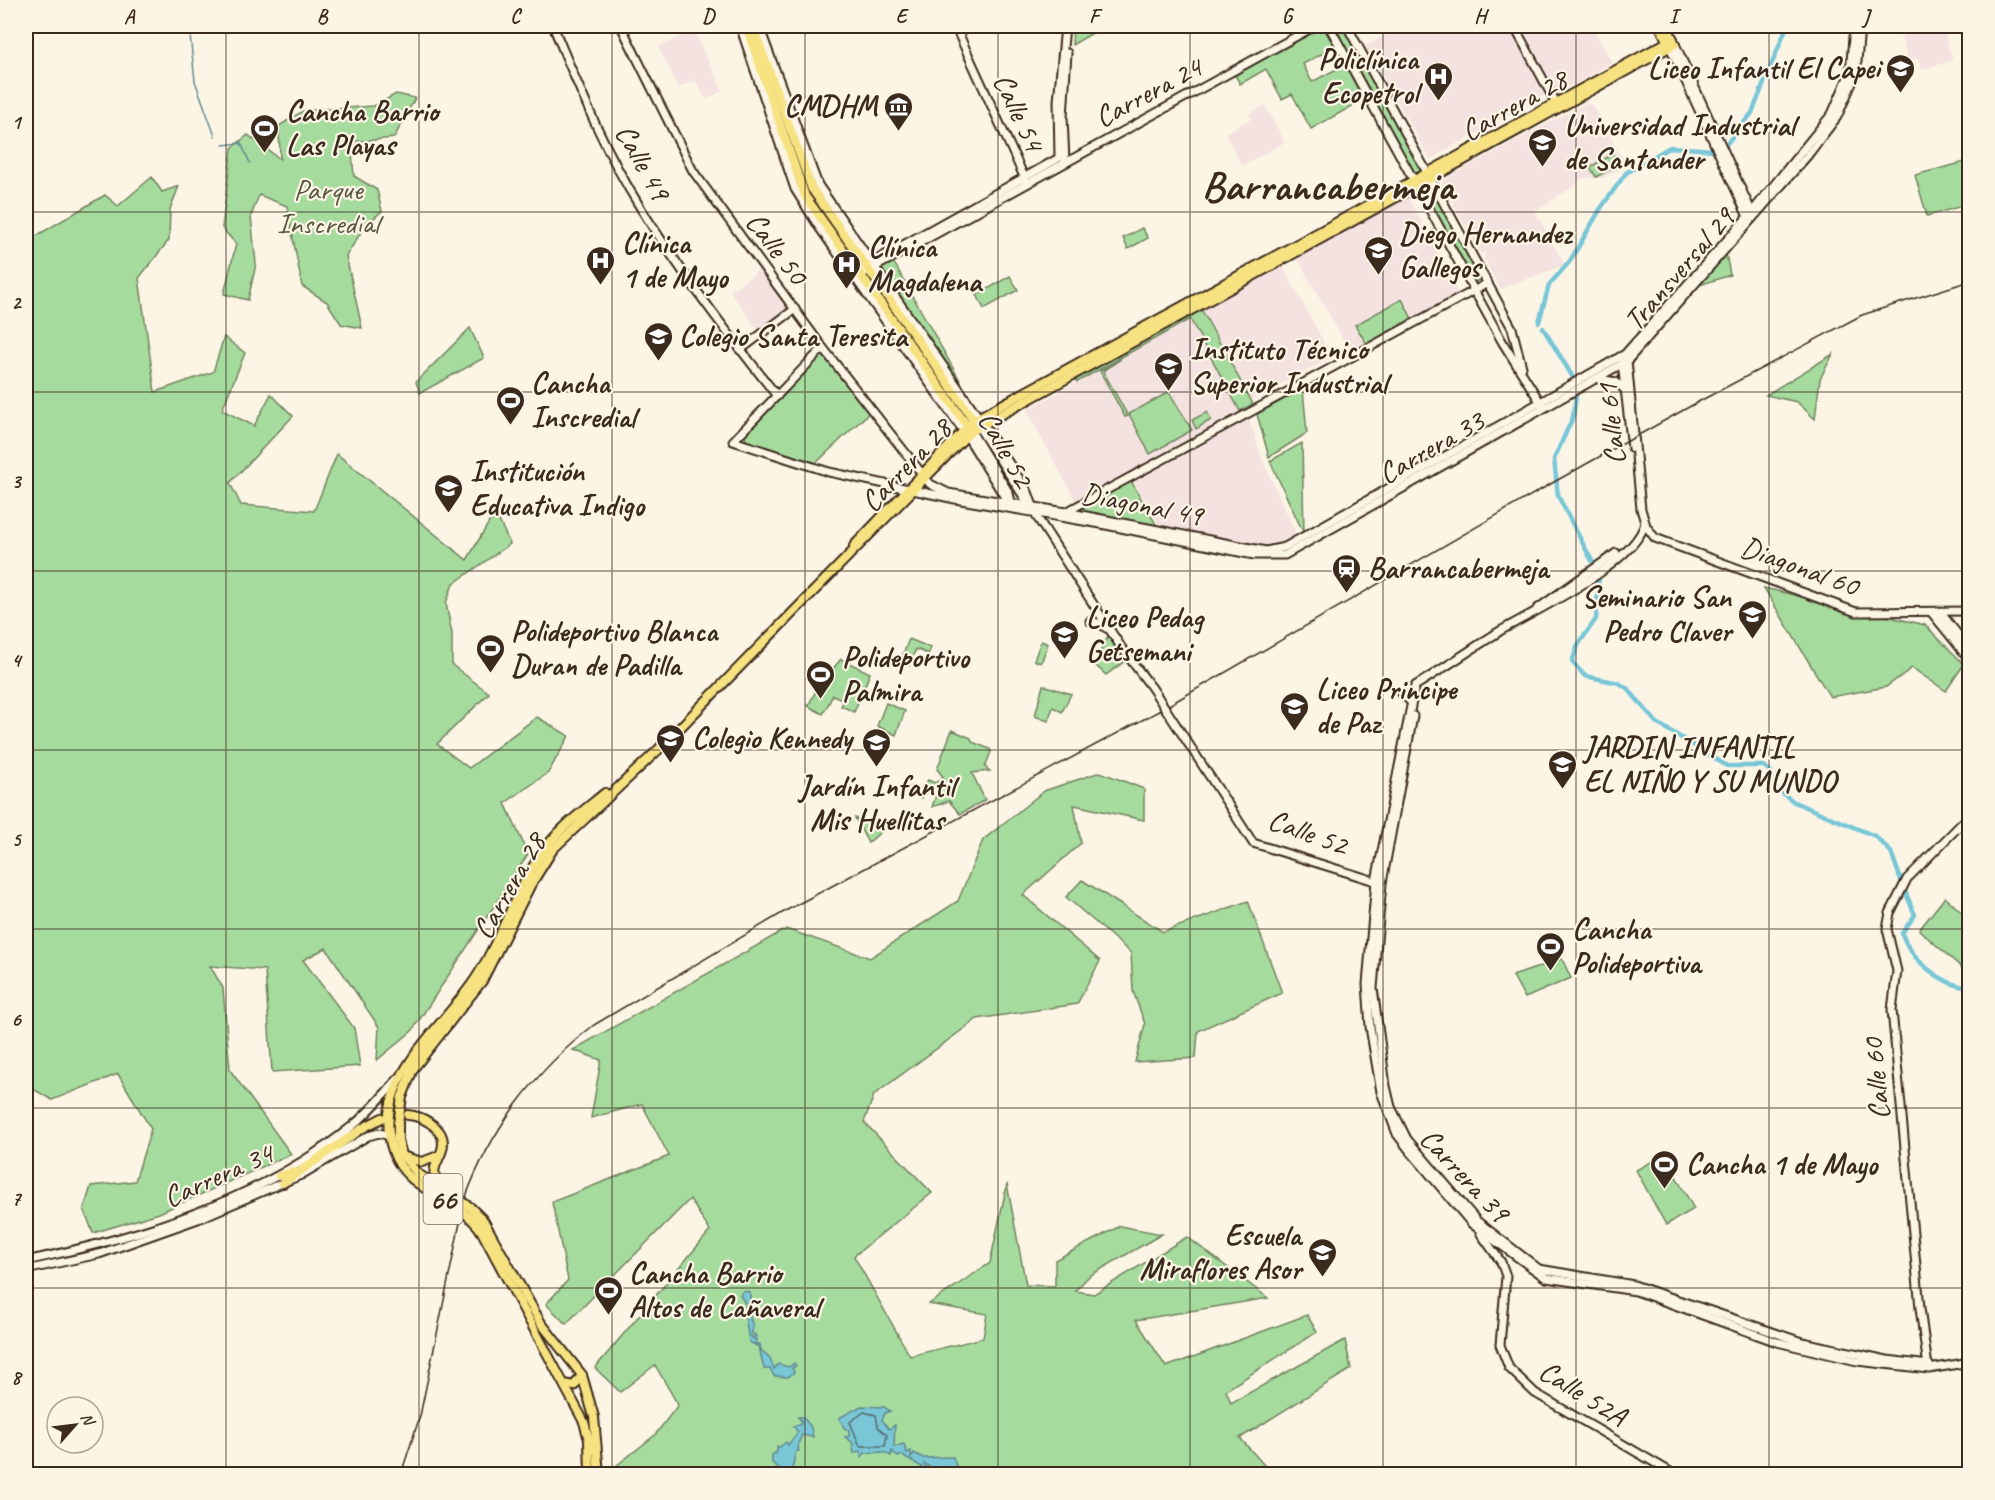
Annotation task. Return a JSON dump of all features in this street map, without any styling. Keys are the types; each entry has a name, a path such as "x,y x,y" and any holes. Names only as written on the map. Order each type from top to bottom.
{"main road":[{"name":"Calle 49","path":"553,26 606,147 639,206 740,350 777,396"},
{"name":"Calle 50","path":"621,26 693,171 923,478"},
{"name":"Calle 52","path":"740,26 795,189 856,274 1004,466 1121,647 1152,688 1253,843 1379,882"},
{"name":"Calle 52","path":"746,26 800,186 856,274"},
{"name":"Calle 52","path":"753,26 808,181 824,208 871,266"},
{"name":"Calle 52","path":"759,26 818,186 972,426 1011,505"},
{"name":"Calle 54","path":"955,26 1026,181"},
{"name":"Carrera 24","path":"1062,160 1058,101 1065,26"},
{"name":"Carrera 24","path":"1062,160 1063,99 1070,26"},
{"name":"Carrera 24","path":"856,274 1062,160 1315,26"},
{"path":"1329,26 1503,343 1524,372 1543,406"},
{"path":"1347,26 1512,328 1524,372"},
{"path":"1514,26 1557,105"},
{"path":"1660,26 1671,43 1745,196 1751,217"},
{"path":"1667,26 1671,43 1751,217"},
{"path":"1847,92 1854,26"},
{"path":"1847,92 1856,74 1860,26"},
{"name":"Carrera 28","path":"401,1077 415,1054 477,977 535,870 551,847 658,750 972,426 1671,43"},
{"name":"Transversal 29","path":"1751,217 1762,199 1824,126 1847,92"},
{"name":"Transversal 29","path":"1624,360 1828,130 1847,92"},
{"path":"1745,196 1762,199"},
{"path":"1066,512 1488,283"},
{"path":"740,350 795,309"},
{"path":"824,348 733,441 829,472 1011,505"},
{"name":"Carrera 33","path":"1543,406 1597,379 1624,360"},
{"name":"Carrera 33","path":"1259,556 1285,555 1309,539 1624,360"},
{"name":"Calle 61","path":"1624,360 1625,390 1644,520 1655,538"},
{"name":"Calle 61","path":"1624,360 1639,488"},
{"path":"1597,379 1610,379 1625,390"},
{"name":"Calle 52","path":"972,426 1004,456 1028,492 1033,508"},
{"path":"1004,456 1004,466"},
{"path":"923,478 948,493 1011,505"},
{"name":"Diagonal 49","path":"1011,505 1066,512 1266,551"},
{"name":"Diagonal 49","path":"1033,508 1259,556"},
{"path":"1634,544 1644,520"},
{"path":"1533,613 1633,541 1644,520"},
{"path":"1418,684 1573,591 1634,544 1655,538"},
{"name":"Diagonal 60","path":"1655,538 1845,609 1869,613 1970,611"},
{"name":"Carrera 33","path":"1266,551 1281,549 1309,539"},
{"name":"Calle 52","path":"1072,570 1087,587 1133,662"},
{"path":"1936,612 1970,650"},
{"path":"1936,612 1970,660"},
{"path":"1090,621 1103,625 1121,647"},
{"name":"Carrera 39","path":"1418,684 1411,702 1369,948 1368,1000 1374,1056 1386,1108 1401,1140 1476,1227 1546,1278 1636,1291 1777,1342 1814,1352 1885,1365 1928,1367 1970,1362"},
{"name":"Carrera 39","path":"1418,684 1379,882 1374,1000 1380,1053 1391,1107 1407,1139 1477,1221 1546,1272 1634,1285 1792,1340 1875,1358 1928,1367 1970,1357"},
{"path":"1402,694 1411,702"},
{"name":"Calle 60","path":"1928,1367 1892,1010 1897,963 1888,936 1888,921 1907,879 1970,815"},
{"name":"Carrera 28","path":"402,1155 398,1140 398,1124 408,1078 482,981 535,870"},
{"name":"66","path":"401,1077 392,1107 390,1136 397,1161 407,1175 463,1211 478,1226 587,1430 590,1474"},
{"name":"Carrera 34","path":"276,1181 350,1128 401,1077"},
{"path":"408,1115 427,1121 440,1133 443,1146 438,1156 435,1174 442,1190"},
{"path":"276,1181 300,1169 382,1118"},
{"name":"Carrera 34","path":"26,1261 127,1237 276,1181 308,1172 368,1136 379,1133 390,1136"},
{"path":"402,1155 417,1162 428,1161 438,1156"},
{"name":"66","path":"402,1155 417,1174 470,1207 483,1220 541,1323 582,1375 589,1393 598,1443 598,1474"},
{"name":"Carrera 34","path":"26,1270 132,1244 198,1220 261,1187"},
{"name":"Calle 52A","path":"1476,1227 1501,1262 1506,1276 1500,1345 1509,1368 1535,1393 1674,1474"},
{"path":"564,1384 574,1386 582,1375"},
{"path":"573,1400 579,1392 589,1393"}],"shaded area":[{"path":"1405,26 1508,26 1547,94 1430,159 1365,46"},
{"path":"1543,26 1592,26 1612,63 1553,96 1522,37"},
{"path":"1942,26 1953,60 1922,70 1918,58 1908,61 1901,36"},
{"path":"694,31 723,91 706,99 695,80 679,88 658,47"},
{"name":"Universidad Industrial de Santander","path":"1586,103 1593,106 1626,165 1603,178 1582,178 1573,187 1535,211 1565,265 1500,289 1484,259 1485,253 1481,255 1441,181"},
{"path":"1265,105 1285,142 1242,166 1225,133 1251,119 1249,114"},
{"name":"Diego Hernandez Gallegos","path":"1407,195 1459,294 1351,354 1296,256"},
{"path":"1281,263 1332,357 1252,400 1201,308"},
{"path":"760,269 790,309 759,331 730,291"},
{"path":"1190,319 1240,411 1076,501 1026,410"},
{"path":"1248,415 1262,459 1297,535 1271,548 1159,525 1132,478"},
{"path":"1963,1256 1969,1256 1969,1295 1966,1296"}],"green space":[{"path":"1073,26 1102,26 1103,27 1072,45"},
{"path":"1332,26 1346,26 1484,277 1474,283"},
{"path":"1323,27 1335,47 1303,64 1312,82 1346,64 1365,99 1311,129 1292,94 1282,99 1266,69 1240,84 1235,75"},
{"name":"Parque Inscredial","path":"396,94 415,98 394,138 351,142 354,176 377,190 382,211 365,226 346,256 362,328 341,324 327,302 302,286 287,206 259,195 251,216 256,264 248,300 224,294 236,244 222,228 232,148 248,135 280,159 279,126 303,111 374,106"},
{"path":"1613,154 1619,165 1596,177 1590,167"},
{"path":"1969,161 1969,204 1927,216 1915,175"},
{"path":"152,177 162,192 179,186 170,209 169,240 139,278 155,392 213,372 224,337 245,353 222,410 254,426 271,394 293,416 230,483 241,505 314,511 337,454 467,560 495,512 510,544 453,584 446,603 452,634 452,665 489,693 437,744 469,768 537,717 569,736 548,773 505,803 528,854 412,1031 377,1060 379,1027 326,948 303,960 354,1028 360,1066 272,1072 265,970 210,966 223,988 230,1070 291,1154 159,1213 93,1233 84,1209 91,1186 135,1181 151,1129 118,1074 52,1100 26,1085 26,242 105,195 118,206"},
{"path":"1142,228 1148,238 1128,249 1123,238"},
{"path":"1726,254 1730,275 1697,286"},
{"path":"893,261 966,391 879,269"},
{"path":"1010,276 1018,290 984,309 977,295"},
{"path":"1402,299 1412,319 1367,344 1355,325"},
{"path":"1199,305 1253,404 1240,411 1190,319 1077,382 1073,375"},
{"path":"470,328 484,358 420,393 416,382"},
{"path":"823,351 870,412 816,463 746,442 745,433"},
{"path":"1833,354 1820,379 1815,419 1797,402 1766,395"},
{"path":"1121,359 1103,371 1128,416 1125,417 1100,371"},
{"path":"1303,389 1307,433 1269,457 1257,414"},
{"path":"1169,392 1192,430 1150,454 1129,414"},
{"path":"1207,412 1211,420 1196,429 1192,420"},
{"path":"1302,443 1304,534 1270,461"},
{"path":"1130,479 1157,526 1073,509"},
{"path":"1764,588 1925,625 1964,664 1946,691 1912,668 1886,687 1830,697"},
{"path":"1108,636 1125,661 1106,675 1094,664"},
{"path":"909,639 931,648 928,654 916,649 909,666 900,662"},
{"path":"1041,641 1048,644 1041,663 1034,660"},
{"path":"841,659 870,673 854,712 841,706 844,700 833,695 823,714 808,706 818,687"},
{"path":"1043,685 1071,694 1062,712 1053,707 1048,721 1035,716"},
{"path":"886,703 905,711 896,735 877,726"},
{"path":"952,730 971,738 972,742 990,749 991,752 985,767 990,771 972,773 985,800 960,814 949,801 932,807 936,795 925,792 921,798 906,790 910,787 916,790 924,787 928,780 935,783 944,778 937,769"},
{"path":"1100,772 1144,789 1144,820 1074,805 1081,843 1023,895 1100,961 1077,1004 977,1019 874,1095 864,1122 932,1193 854,1256 910,1356 983,1338 987,1314 929,1304 990,1263 1007,1184 1026,1285 1055,1286 1055,1260 1120,1226 1162,1234 1089,1276 1075,1291 1094,1294 1187,1237 1268,1298 1136,1320 1166,1367 1307,1315 1317,1332 1226,1390 1231,1403 1345,1340 1351,1369 1240,1438 1272,1474 612,1474 611,1470 655,1435 678,1405 655,1365 620,1392 595,1368 710,1231 690,1199 566,1324 546,1304 568,1280 552,1202 669,1156 642,1104 591,1118 601,1060 573,1050 786,929 870,958 958,901 983,840 1044,791"},
{"path":"855,818 885,828 868,843"},
{"path":"1082,880 1163,932 1248,901 1282,993 1198,1031 1196,1058 1135,1062 1145,1024 1133,991 1131,953 1066,897"},
{"path":"1945,897 1969,919 1969,974 1919,930"},
{"path":"1562,959 1571,978 1525,998 1513,976"},
{"name":"Cancha 1 de Mayo","path":"1664,1155 1694,1209 1666,1225 1636,1170"}],"water":[{"path":"743,1291 750,1292 750,1317 753,1327 751,1337 754,1339 754,1334 757,1337 755,1344 760,1344 761,1350 770,1358 774,1369 778,1364 789,1367 794,1363 796,1366 792,1368 794,1372 788,1377 774,1376 770,1369 764,1369 759,1347 749,1342 744,1309 746,1305 740,1295"},
{"path":"861,1406 884,1407 890,1411 885,1413 882,1420 889,1429 895,1425 894,1447 904,1444 907,1453 911,1451 911,1458 914,1453 923,1458 953,1457 959,1474 954,1469 937,1471 924,1464 929,1474 923,1474 925,1471 919,1465 902,1455 898,1457 892,1451 891,1456 883,1452 865,1453 862,1457 860,1451 854,1453 852,1442 845,1437 849,1436 849,1430 845,1429 839,1418"},
{"path":"798,1417 803,1417 811,1427 813,1437 802,1435 791,1474 780,1474 783,1471 772,1463 772,1455 777,1452 777,1446 780,1447 786,1442 788,1445 798,1432 793,1426 800,1425 802,1422"}],"waterway":[{"path":"189,26 195,81 215,136"},
{"path":"1727,143 1752,113 1787,26"},
{"path":"223,145 241,143 250,163"},
{"path":"1539,322 1549,285 1570,261 1601,208 1626,173 1670,147 1714,150"},
{"path":"1543,328 1574,379"},
{"path":"1576,397 1573,417 1554,459 1558,496 1592,561"},
{"path":"1599,574 1596,619 1578,645 1572,662 1585,676 1619,683 1628,689 1657,723 1727,766 1764,766 1771,772 1772,785 1794,802 1875,836 1891,852 1901,880"},
{"path":"1905,891 1915,915 1902,933 1912,953 1939,977 1970,988"}],"railway":[{"path":"465,1199 488,1149 517,1103 553,1061 594,1025 789,909 1157,712 1554,482 1698,402 1862,315 1970,281"},
{"path":"401,1474 420,1416 461,1218"}],"place":[{"name":"Liceo Infantil El Capei","path":"1901,94"},
{"name":"Policlínica Ecopetrol","path":"1439,102"},
{"name":"CMDHM","path":"898,132"},
{"name":"Cancha Barrio Las Playas","path":"265,154"},
{"name":"Universidad Industrial de Santander","path":"1543,168"},
{"name":"Diego Hernandez Gallegos","path":"1378,276"},
{"name":"Clínica 1 de Mayo","path":"601,286"},
{"name":"Clínica Magdalena","path":"847,290"},
{"name":"Colegio Santa Teresita","path":"658,362"},
{"name":"Instituto Técnico Superior Industrial","path":"1169,392"},
{"name":"Cancha Inscredial","path":"510,426"},
{"name":"Institución Educativa Indigo","path":"449,514"},
{"name":"Barrancabermeja","path":"1347,594"},
{"name":"Seminario San Pedro Claver","path":"1752,640"},
{"name":"Liceo Pedag Getsemani","path":"1065,660"},
{"name":"Polideportivo Blanca Duran de Padilla","path":"490,674"},
{"name":"Polideportivo Palmira","path":"821,700"},
{"name":"Liceo Principe de Paz","path":"1295,732"},
{"name":"Colegio Kennedy","path":"671,764"},
{"name":"Jardín Infantil Mis Huellitas","path":"877,768"},
{"name":"JARDIN INFANTIL EL NIÑO Y SU MUNDO","path":"1563,790"},
{"name":"Cancha Polideportiva","path":"1551,972"},
{"name":"Cancha 1 de Mayo","path":"1665,1190"},
{"name":"Escuela Miraflores Asor","path":"1322,1278"},
{"name":"Cancha Barrio Altos de Cañaveral","path":"608,1316"}],"district":[{"name":"Barrancabermeja","path":"1328,186"}]}
